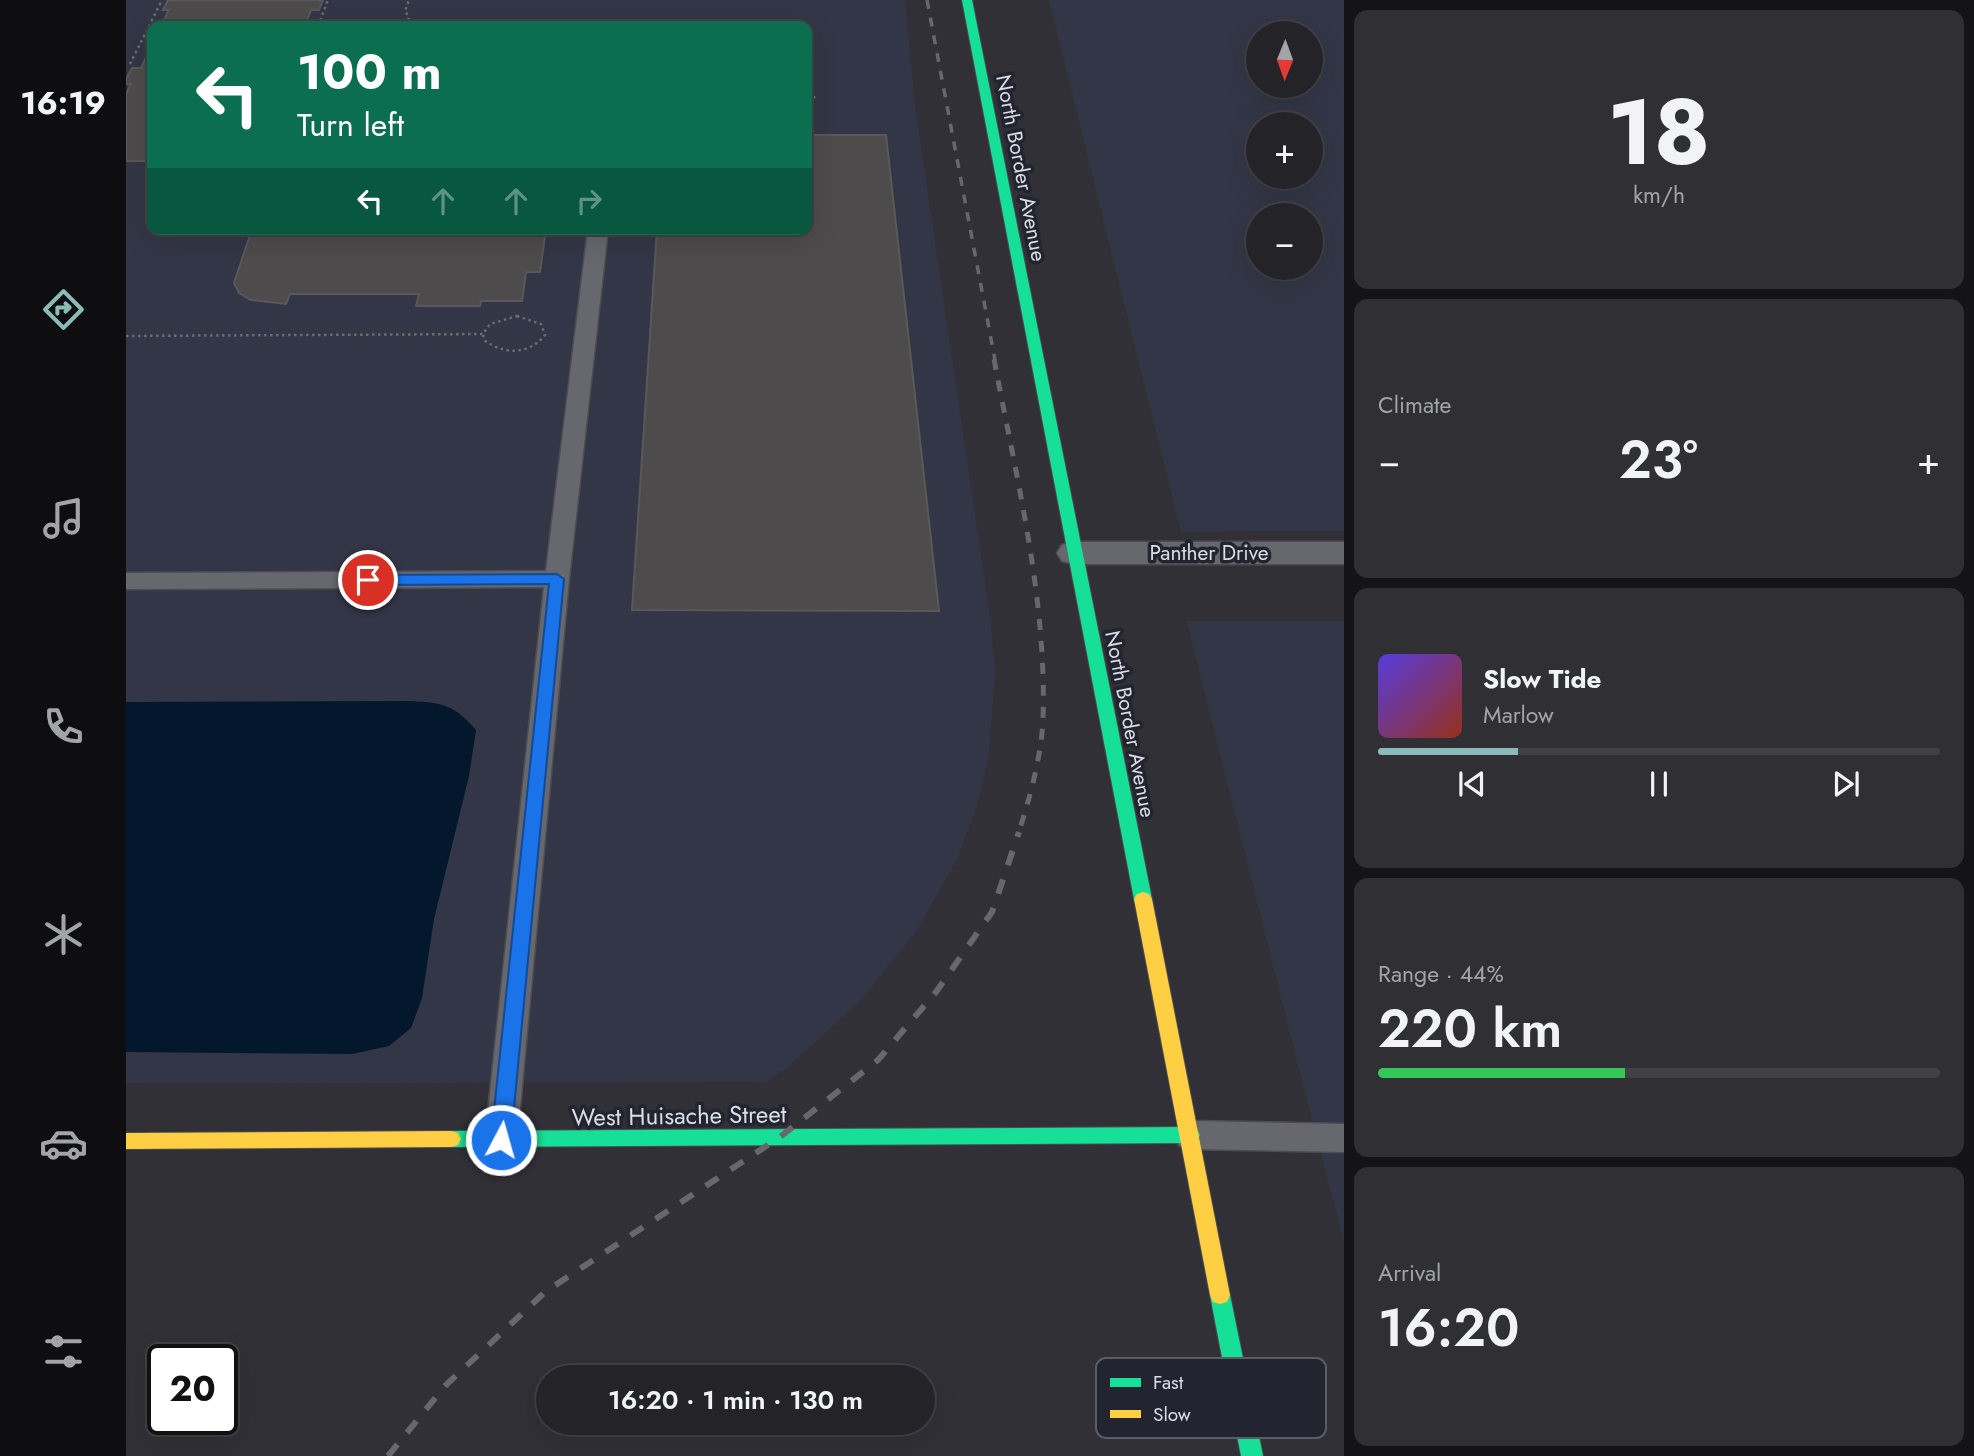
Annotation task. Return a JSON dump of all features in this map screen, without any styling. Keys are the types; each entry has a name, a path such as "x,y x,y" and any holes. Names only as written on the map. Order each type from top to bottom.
{"street":[{"name":"North Border Avenue","path":"967,0 1233,1358"},
{"name":"Panther Drive","path":"1074,553 1344,553"},
{"name":"West Huisache Street","path":"126,1141 1190,1135"},
{"name":"North Border Avenue","path":"1249,1438 1252,1456"}],"lane":[{"path":"501,1140 557,579 597,235"},
{"path":"126,581 557,579"},
{"path":"1190,1135 1344,1138"}],"path":[{"path":"152,21 162,0"},
{"path":"320,21 328,0"},
{"path":"409,0 405,11 410,17 409,21"},
{"path":"130,64 147,30"},
{"path":"812,97 818,97"},
{"path":"517,316 535,320 545,329 542,340 536,345 517,351 497,349 484,340 483,334 490,324 517,316"},
{"path":"126,336 483,334"}],"shaded area":[{"path":"126,0 905,0 915,106 991,624 995,671 989,754 977,806 957,859 917,930 861,1000 789,1066 766,1082 126,1083"},
{"path":"1049,0 1344,0 1344,531 1181,532"},
{"path":"1187,621 1344,621 1344,1242 1300,1072"},
{"path":"411,701 448,707 476,730 469,776 434,919 422,998 411,1028 389,1046 352,1054 126,1052 126,702"}],"building":[{"path":"168,0 323,0 319,10 311,10 307,21 164,21 169,10 163,10"},
{"path":"147,55 147,161 126,161 126,94 131,84 126,84 126,79 132,68 141,68"},
{"path":"812,135 886,135 939,611 632,610 657,235 812,235"},
{"path":"250,235 545,235 540,272 526,272 522,301 481,301 480,306 416,306 419,294 290,294 286,304 251,300 239,293 234,283"}],"railway":[{"path":"927,0 995,360"},
{"path":"994,359 1028,538 1043,674 1043,719 1038,762 1018,834"},
{"path":"388,1456 445,1386 545,1292 780,1137 878,1060 936,992 992,912 1019,832"}],"traffic: fast":[{"path":"967,0 1143,899"},
{"path":"451,1139 1190,1135"},
{"path":"1220,1295 1233,1358"},
{"path":"1248,1438 1252,1456"}],"traffic: slow":[{"path":"1143,899 1220,1295"},
{"path":"126,1141 451,1139"}],"route":[{"path":"368,580 557,579 501,1140"}]}
